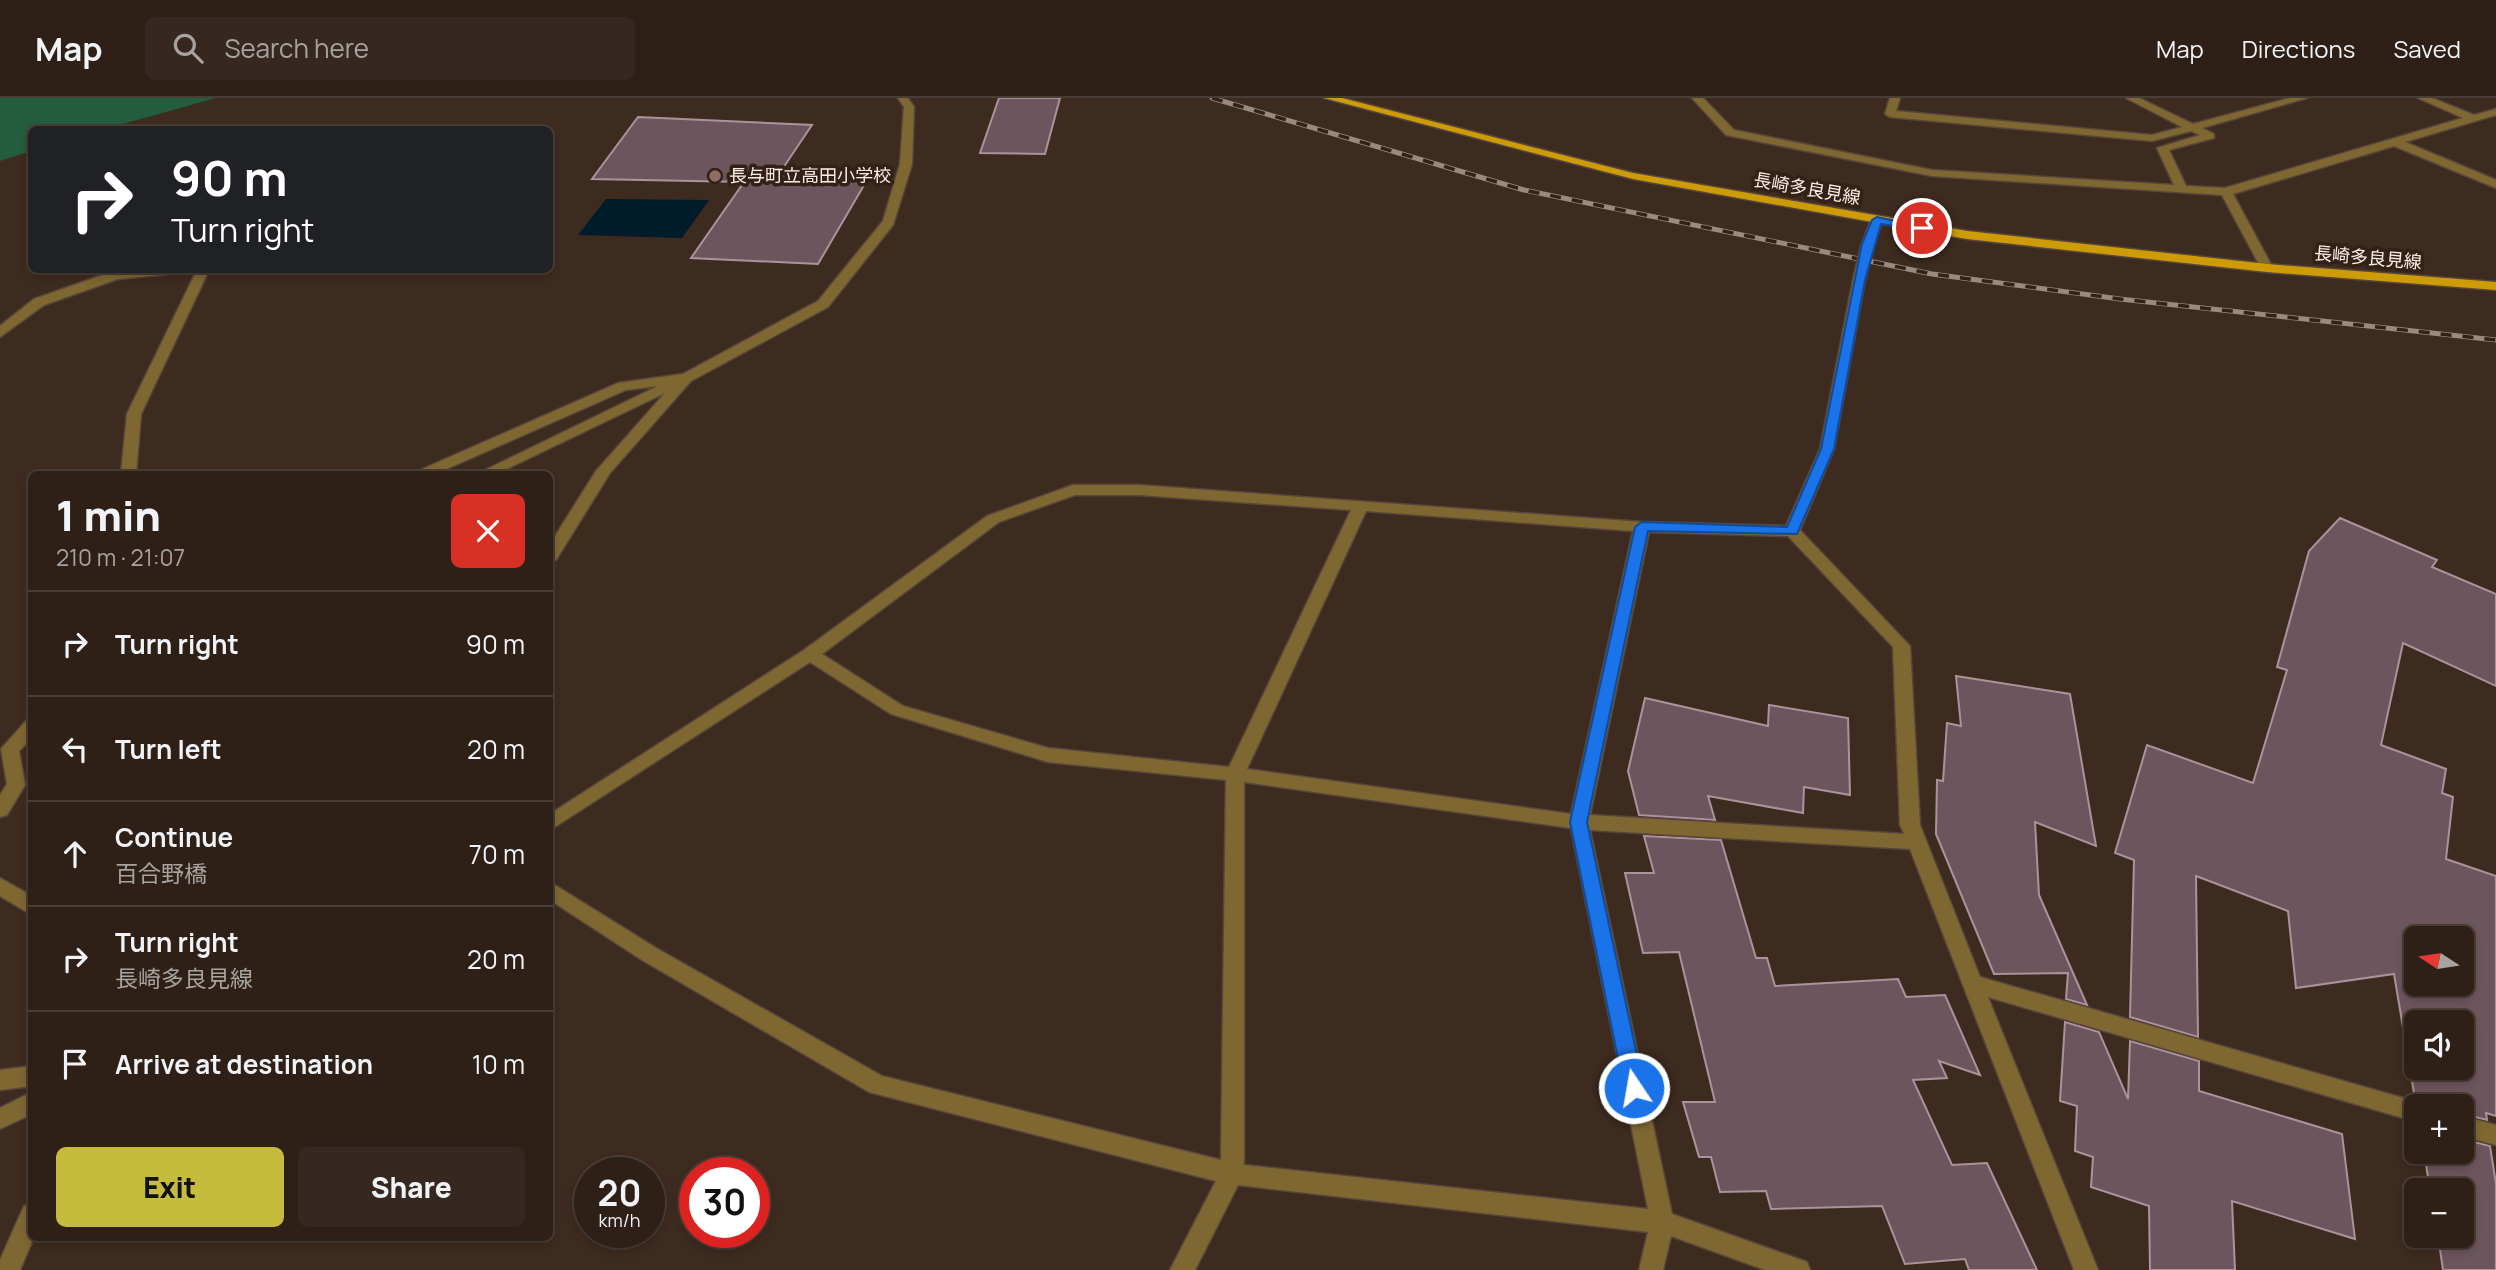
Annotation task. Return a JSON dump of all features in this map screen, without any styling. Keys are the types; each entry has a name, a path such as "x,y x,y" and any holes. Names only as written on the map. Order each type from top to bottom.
{"main road":[{"name":"長崎多良見線","path":"1329,98 1633,176 1967,235 2267,268 2496,286"}],"street":[{"path":"1697,98 1730,134 1931,173 2226,192 2496,112"},
{"path":"1895,98 1890,114 2152,138 2302,98"},
{"path":"2131,98 2210,136 2163,148 2182,189"},
{"path":"2423,98 2472,118"},
{"path":"491,471 686,378 823,304 888,222 906,164 908,101"},
{"path":"2396,143 2496,184"},
{"path":"2226,192 2267,268"},
{"path":"1792,531 1828,449 1859,280 1877,220"},
{"path":"0,333 39,302 116,275 137,273"},
{"path":"128,471 134,414 202,273"},
{"path":"430,471 623,386 686,378"},
{"path":"553,551 604,471 686,378"},
{"path":"553,821 810,654 993,519 1073,489 1139,490 1642,527 1792,531 1901,646 1910,825 2086,1270"},
{"path":"1182,1270 1232,1174 1235,774 1360,508"},
{"path":"1642,527 1579,822 1662,1222 1651,1270"},
{"path":"810,654 897,710 1048,755 1235,774 1579,822 1916,842"},
{"path":"0,810 16,785 10,750 28,730"},
{"path":"0,886 28,904"},
{"path":"553,892 649,954 877,1085 1232,1174 1662,1222 1798,1270"},
{"path":"1972,983 2404,1108"},
{"path":"0,1080 28,1076"},
{"path":"0,1119 28,1104"},
{"path":"2474,1129 2496,1135"},
{"path":"8,1270 28,1223"}],"green space":[{"path":"0,98 216,98 116,126 28,126 28,152 0,161"}],"water":[{"path":"606,199 709,200 682,238 578,235"}],"building":[{"path":"999,98 1060,98 1045,154 980,153"},
{"path":"638,117 812,125 781,171 870,175 818,264 691,258 744,182 592,179"},
{"path":"2340,518 2437,560 2432,567 2496,594 2496,686 2403,643 2381,745 2446,769 2442,793 2453,797 2446,859 2496,876 2496,1116 2486,1113 2487,1120 2474,1117 2474,1094 2414,1094 2412,1080 2474,1080 2474,1010 2404,1010 2404,1034 2394,974 2296,988 2288,911 2196,876 2198,1037 2130,1017 2134,860 2115,853 2147,745 2253,783 2287,670 2277,667 2309,551"},
{"path":"1956,676 2070,694 2096,846 2035,822 2039,895 2087,1005 2066,999 2068,973 1994,974 1936,834 1937,780 1943,781 1947,723 1961,726"},
{"path":"1645,698 1768,726 1769,705 1848,718 1850,795 1804,787 1803,813 1708,796 1715,820 1639,815 1628,771"},
{"path":"1644,836 1721,840 1756,958 1767,958 1775,986 1898,979 1906,997 1945,995 1980,1075 1939,1061 1947,1078 1913,1080 1952,1165 1987,1163 2037,1270 1969,1270 1965,1259 1905,1264 1882,1206 1771,1209 1766,1191 1720,1192 1711,1157 1699,1157 1683,1102 1715,1102 1679,952 1643,953 1625,873 1654,873"},
{"path":"2065,1022 2099,1032 2128,1099 2130,1041 2199,1061 2199,1091 2342,1134 2355,1239 2232,1201 2235,1270 2150,1270 2149,1206 2091,1187 2093,1157 2075,1151 2077,1106 2060,1101"},
{"path":"2474,1142 2490,1146 2496,1184 2496,1270 2443,1270 2440,1248 2474,1248 2474,1178 2428,1178 2426,1164 2474,1164"}],"railway":[{"path":"1212,98 1524,190 1932,274 2120,299 2496,340"}],"place":[{"name":"長与町立高田小学校","path":"715,176"}],"route":[{"path":"1634,1088 1579,822 1642,527 1792,531 1828,449 1859,280 1877,220 1922,228"}]}
